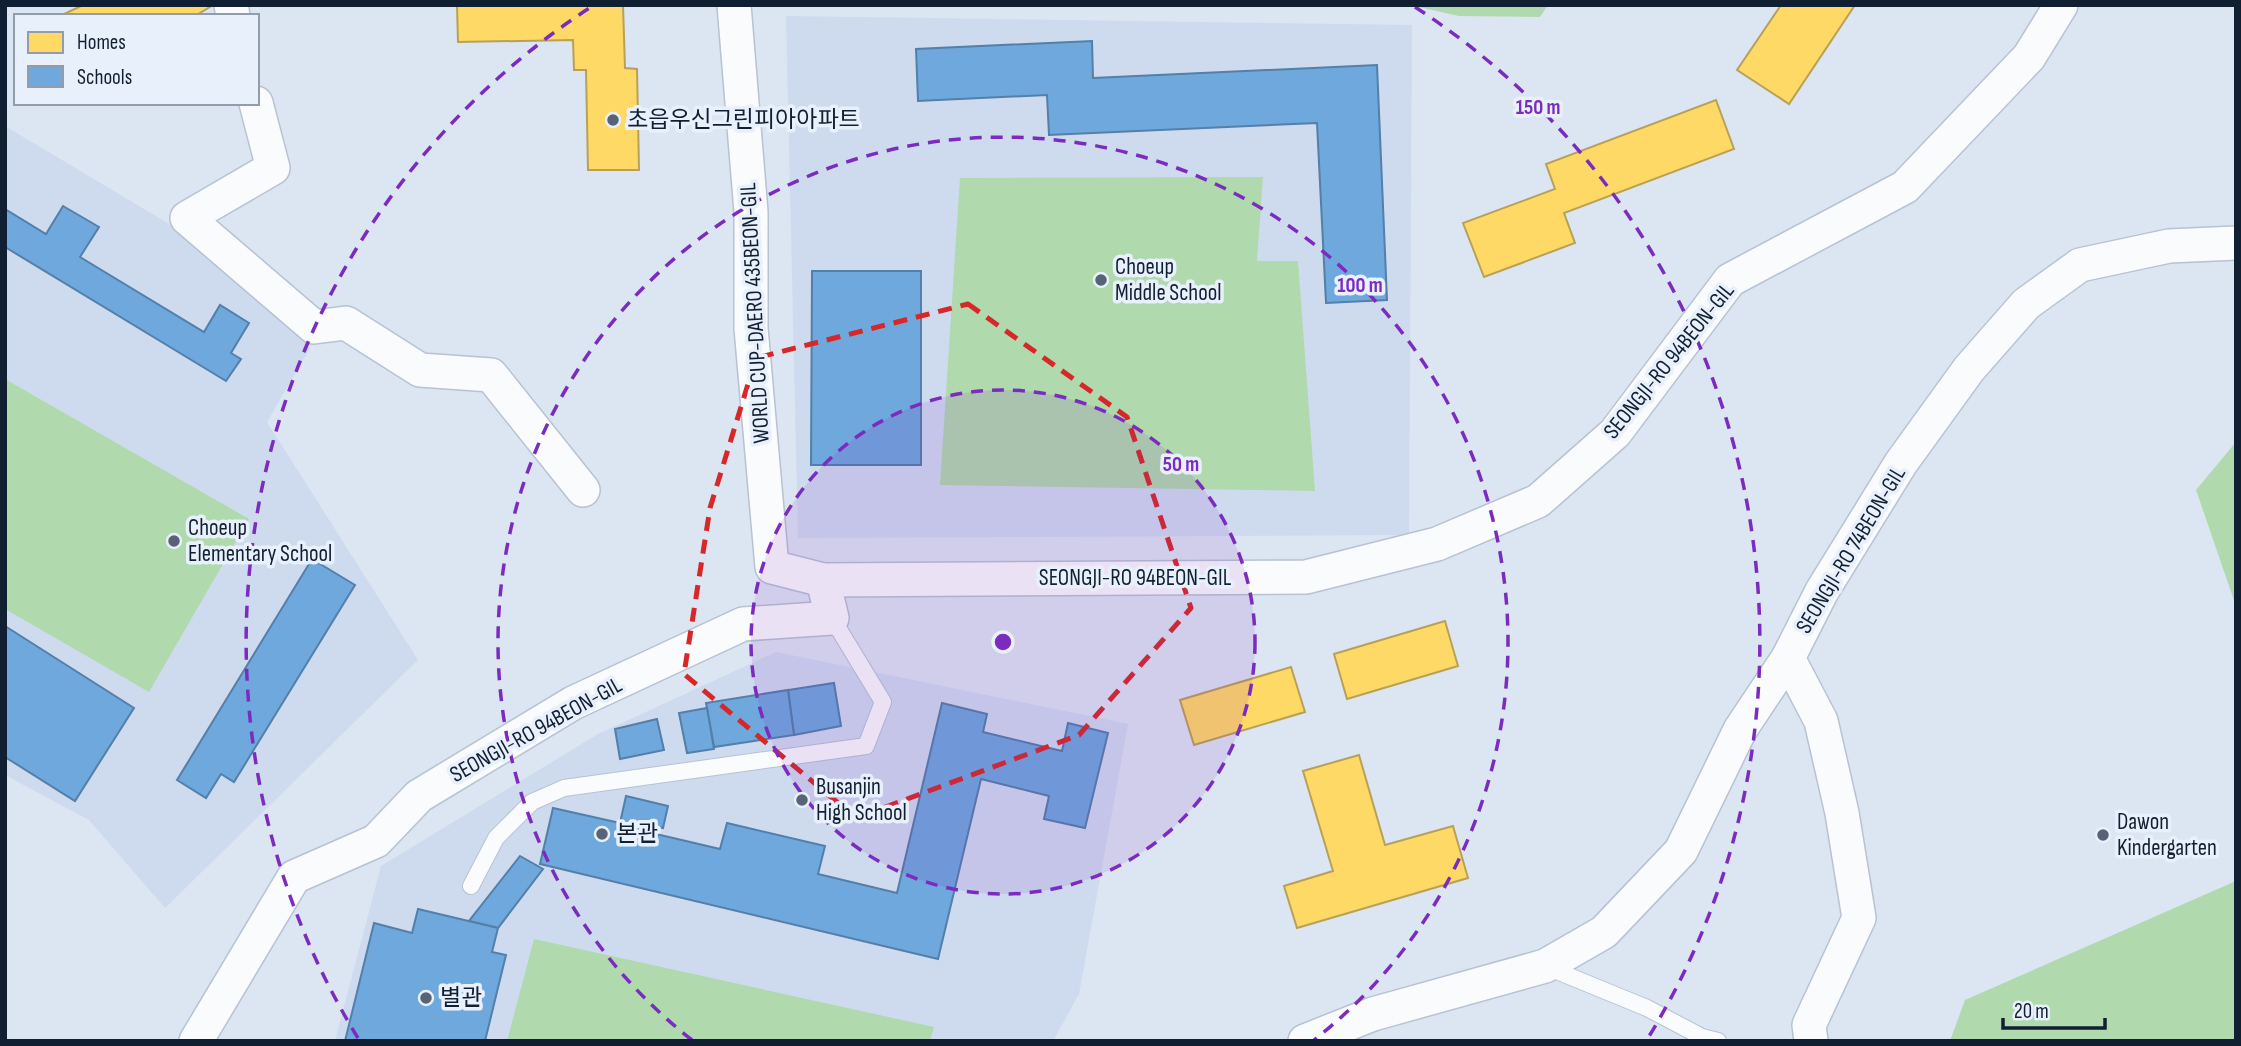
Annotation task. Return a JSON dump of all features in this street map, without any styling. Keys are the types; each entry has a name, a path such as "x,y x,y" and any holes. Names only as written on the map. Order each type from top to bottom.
{"street":[{"name":"WORLD CUP-DAERO 435BEON-GIL","path":"734,5 751,212 751,328 772,567 823,580"},
{"name":"SEONGJI-RO 94BEON-GIL","path":"823,580 1306,577 1437,544 1538,501 1615,433 1730,280 1905,187 2029,57 2061,5"},
{"path":"257,105 273,168 187,218 314,327 346,323 420,370 491,376 583,490"},
{"name":"SEONGJI-RO 74BEON-GIL","path":"1305,1041 1373,1014 1545,966 1605,932 1681,850 1740,730 1788,658 1822,591 1901,463 1969,369 2026,304 2080,265 2169,246 2236,243"},
{"path":"823,580 832,618"},
{"name":"SEONGJI-RO 94BEON-GIL","path":"195,1041 294,877 376,841 419,796 573,703 743,624 832,618"},
{"path":"1788,658 1821,721 1842,813 1859,918 1809,1025 1811,1041"}],"lane":[{"path":"471,886 496,838 532,802 564,788 866,746 883,702 832,618"},
{"path":"1545,966 1647,1008 1707,1039"}],"highlighted area":[{"path":"968,304 1127,417 1191,608 1079,735 856,818 684,674 710,508 756,358"}],"shaded area":[{"name":"Choeup Middle School","path":"786,16 1412,25 1409,535 798,538"},
{"name":"Choeup Elementary School","path":"5,126 196,240 310,348 267,422 418,660 165,908 89,820 5,775"},
{"name":"Busanjin High School","path":"776,652 1128,724 1079,994 1053,1041 335,1041 381,866 598,734"}],"green space":[{"path":"1410,5 1548,5 1540,17 1459,16"},
{"path":"1263,177 1257,261 1298,261 1315,491 940,485 960,178"},
{"path":"5,379 249,519 149,692 5,609"},
{"path":"2236,442 2236,606 2196,490"},
{"path":"2236,881 2236,1041 1950,1041 1965,1000"},
{"path":"534,939 934,1027 930,1041 507,1041"}],"building: Homes":[{"path":"83,5 213,5 198,14 64,14"},
{"name":"초읍우신그린피아아파트","path":"457,5 623,5 625,68 637,69 639,170 588,170 586,70 574,70 573,40 458,42"},
{"path":"1781,5 1855,5 1789,104 1737,70"},
{"path":"1716,100 1734,149 1564,213 1575,243 1484,277 1463,223 1555,189 1546,164"},
{"path":"1445,621 1458,666 1347,699 1334,654"},
{"path":"1291,667 1305,712 1194,745 1180,700"},
{"path":"1359,755 1385,845 1453,826 1468,878 1297,928 1284,886 1333,871 1303,771"}],"building: Schools":[{"path":"1092,41 1093,78 1377,65 1387,300 1326,303 1317,123 1049,135 1047,95 918,101 916,49"},
{"path":"63,206 99,227 80,257 204,332 220,305 249,323 231,353 241,359 226,381 5,247 5,209 46,234"},
{"path":"812,271 921,271 921,465 811,465"},
{"path":"312,559 355,585 234,782 221,774 206,798 177,780"},
{"path":"5,626 134,708 75,801 5,757"},
{"path":"834,683 841,726 794,735 788,690"},
{"path":"788,690 794,735 714,747 706,703"},
{"name":"본관","path":"942,703 987,714 983,732 1062,751 1068,723 1108,733 1085,828 1044,819 1049,796 981,779 938,959 540,864 553,808 620,823 626,796 668,806 663,828 640,823 639,830 720,849 727,823 825,846 818,874 897,893"},
{"path":"707,708 714,749 687,753 679,713"},
{"path":"657,719 664,750 620,759 615,729"},
{"path":"520,856 543,869 498,928 469,921"},
{"name":"별관","path":"418,909 498,928 492,952 506,955 485,1041 345,1041 374,923 412,933"}],"place":[{"name":"초읍우신그린피아아파트","path":"613,120"},
{"name":"Choeup Middle School","path":"1101,280"},
{"name":"Choeup Elementary School","path":"174,541"},
{"name":"Busanjin High School","path":"802,800"},
{"name":"본관","path":"602,834"},
{"name":"Dawon Kindergarten","path":"2103,835"},
{"name":"별관","path":"426,998"}]}
